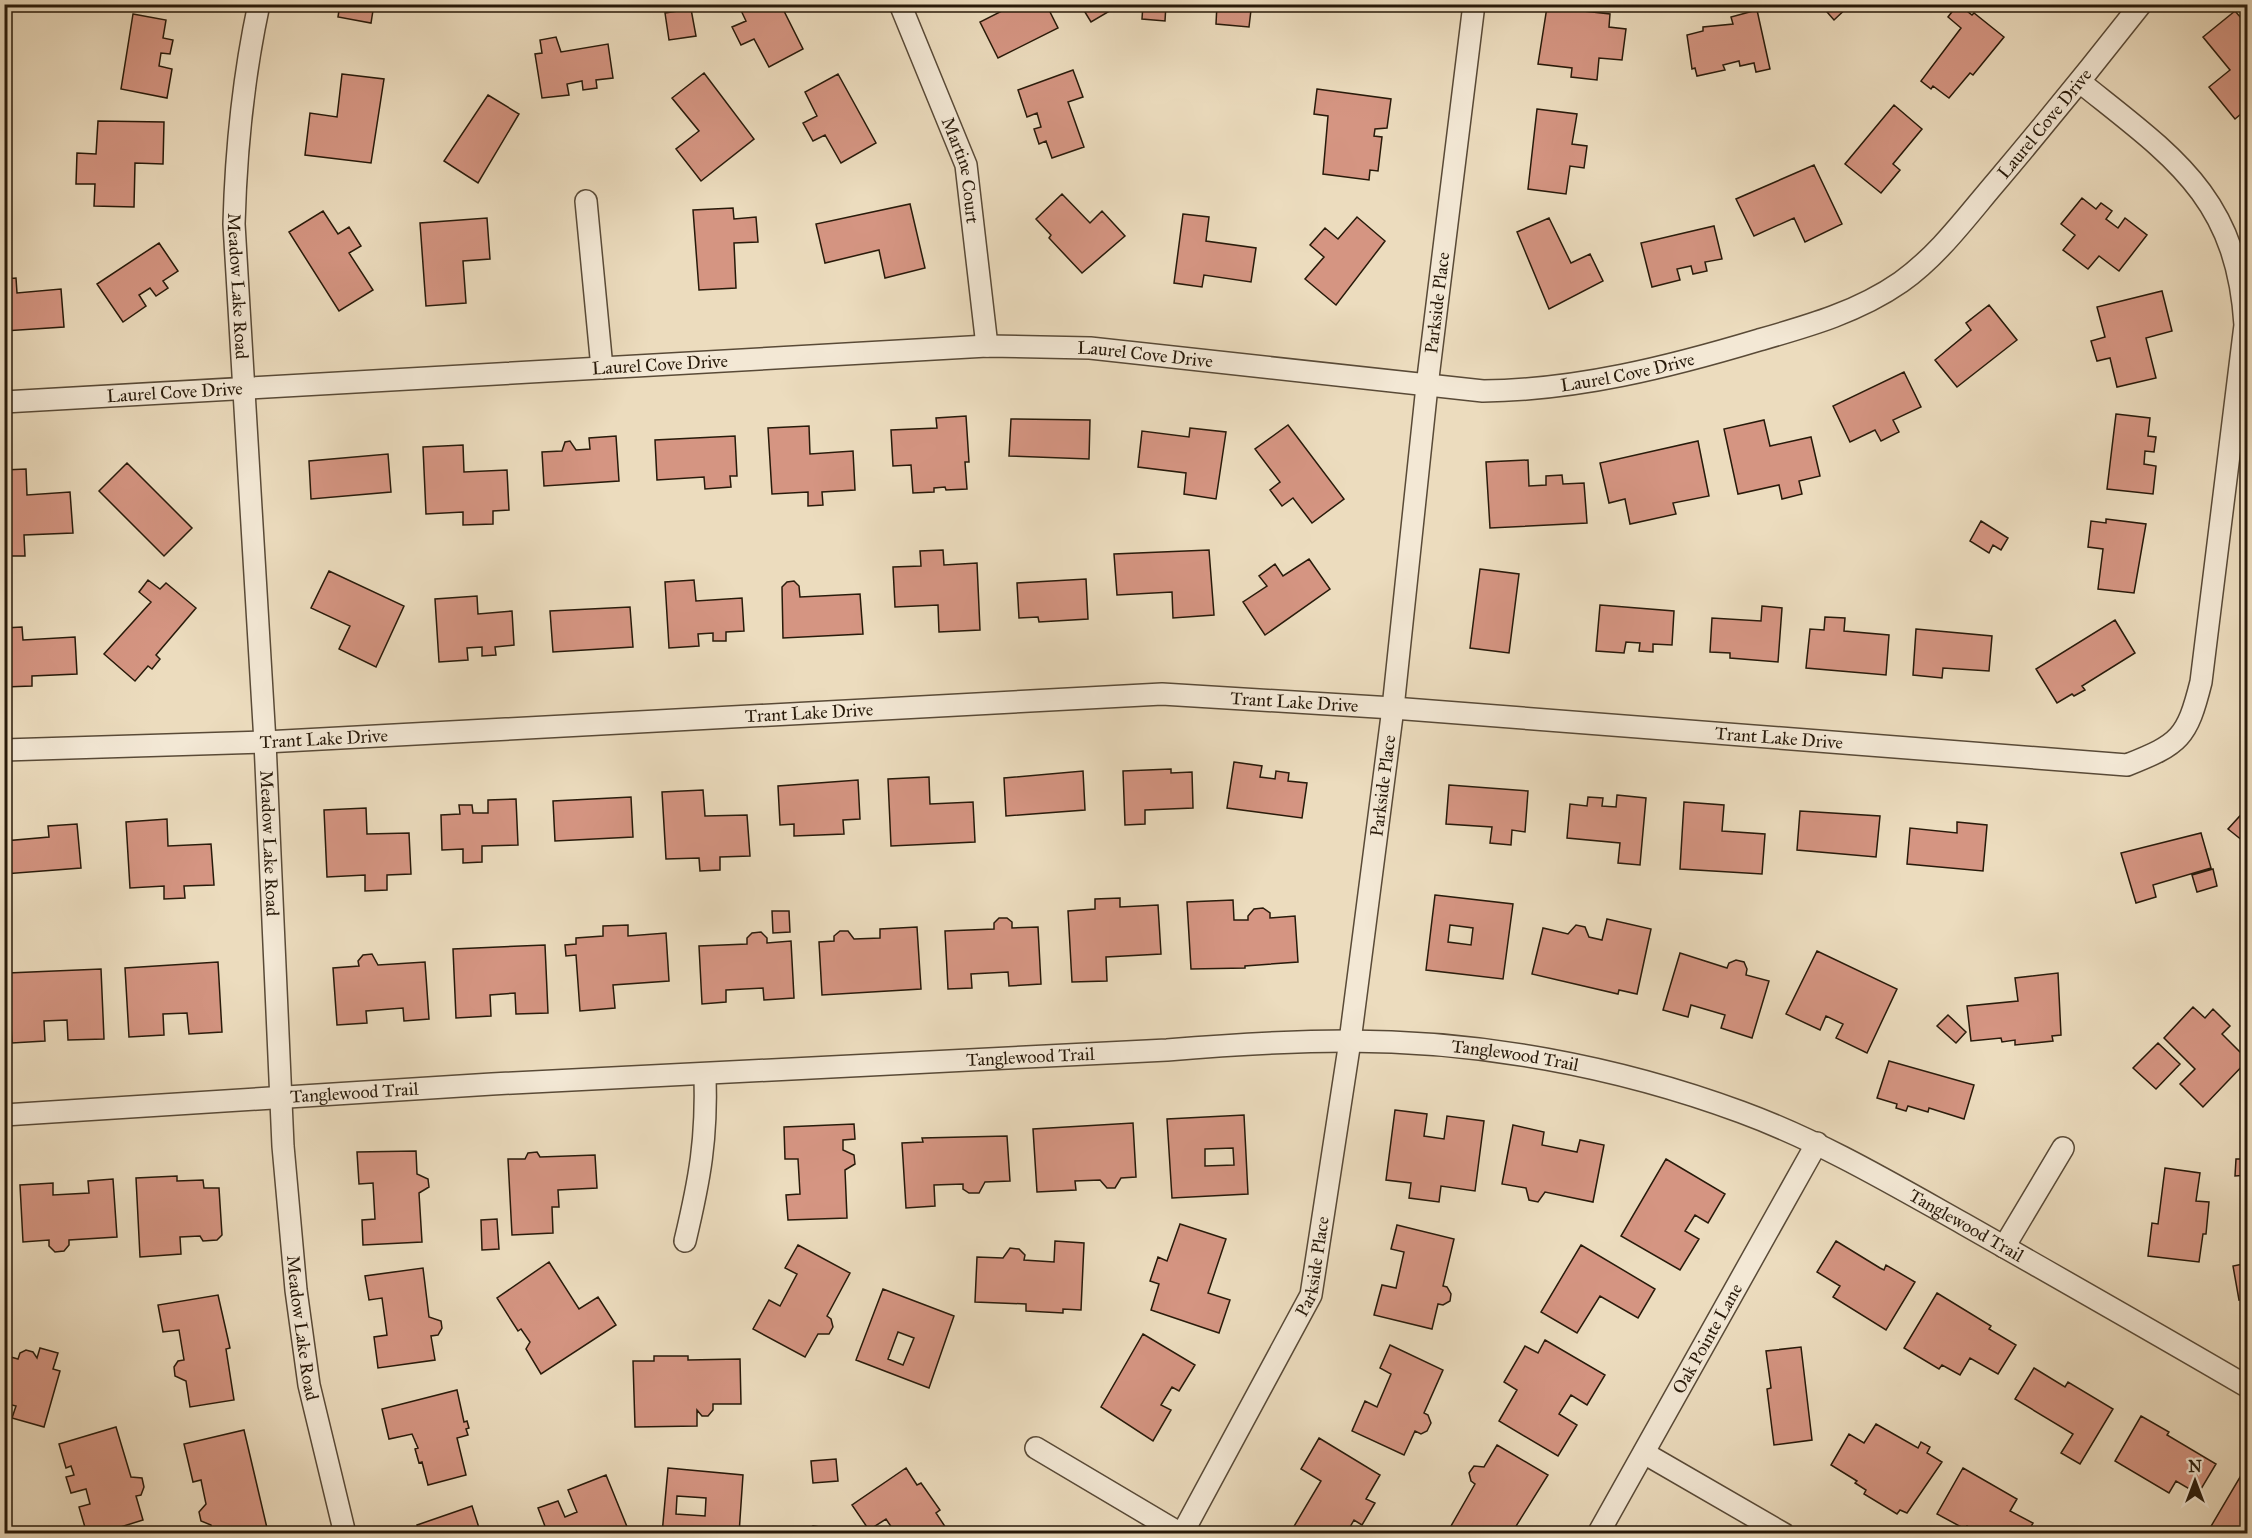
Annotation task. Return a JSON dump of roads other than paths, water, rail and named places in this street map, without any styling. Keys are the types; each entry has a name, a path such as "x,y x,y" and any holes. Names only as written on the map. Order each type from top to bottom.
{"street":[{"name":"Meadow Lake Road","path":"259,4 242,90 236,149 234,224 265,742 281,1098 296,1290 309,1385 345,1533"},
{"name":"Martine Court","path":"900,4 966,165 987,346"},
{"name":"Parkside Place","path":"1181,1533 1311,1295 1350,1041 1393,708 1428,386 1474,4"},
{"name":"Laurel Cove Drive","path":"4,402 987,346 1090,348 1428,386 1494,391 1583,385 1730,349 1826,320 1869,302 1901,282 1937,252 2080,82 2141,4"},
{"name":"Trant Lake Drive","path":"4,750 265,742 1162,694 1393,708 2127,765 2154,754 2180,737 2192,719 2202,682 2245,325 2242,287 2234,251 2218,218 2196,183 2161,147 2080,82"},
{"path":"586,201 602,368"},
{"name":"Tanglewood Trail","path":"4,1116 281,1098 1167,1050 1263,1042 1350,1041 1477,1049 1570,1064 1657,1084 1741,1112 1817,1143 2004,1247 2247,1387"},
{"path":"685,1241 701,1175 707,1124 705,1074"},
{"name":"Oak Pointe Lane","path":"1598,1533 1817,1143"},
{"path":"2004,1247 2063,1148"},
{"path":"1036,1448 1181,1533"},
{"path":"1644,1453 1784,1533"}]}
